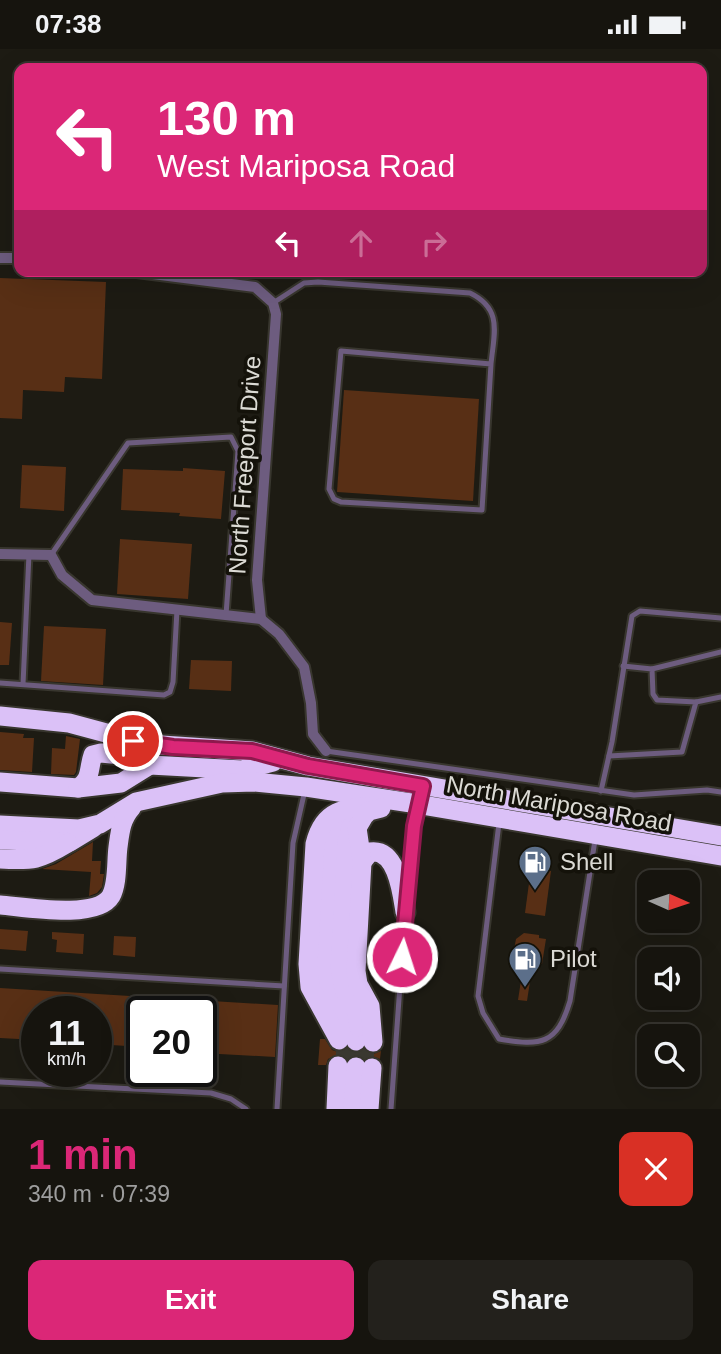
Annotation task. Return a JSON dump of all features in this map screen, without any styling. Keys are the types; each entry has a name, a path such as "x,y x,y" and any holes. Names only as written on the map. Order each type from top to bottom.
{"highway":[{"path":"0,716 69,723 147,744 252,751 413,800"},
{"path":"78,788 89,776 93,755 101,753 121,755 150,765 242,770 291,764"},
{"path":"291,764 306,787"},
{"path":"0,782 78,788 121,783 150,765"},
{"name":"North Mariposa Road","path":"0,859 30,861 47,856 136,802 222,783 254,782 306,787 721,836"},
{"path":"356,1039 310,987 308,964 318,831 329,816 358,816 413,800"},
{"path":"0,905 86,910 103,904 114,887 121,825 125,814 136,802"},
{"name":"North Mariposa Road","path":"502,809 596,835 721,856"},
{"path":"356,1039 370,1006 358,983 356,971 362,862 358,816"},
{"path":"356,1039 364,1009 352,986 348,969 358,816"},
{"path":"0,825 79,829 100,824"},
{"path":"0,840 70,842"},
{"path":"362,862 370,852 377,851 385,855 400,884 405,912"},
{"path":"336,1109 355,1067"},
{"path":"342,1109 355,1067"},
{"path":"353,1109 355,1067"},
{"path":"355,1067 360,1109"},
{"path":"355,1067 369,1109"}],"street":[{"path":"176,277 255,287 275,309"},
{"name":"North Freeport Drive","path":"261,619 257,580 275,309"},
{"path":"0,554 51,555 62,575 92,600 261,619 279,634 304,667 311,702 313,734 326,751"}],"lane":[{"path":"275,309 304,283 318,282 470,293 483,299 495,320 482,510 341,502 334,499 329,489 341,351 491,364"},
{"path":"51,555 128,443 231,437 238,451 226,615"},
{"path":"23,684 29,554"},
{"path":"0,683 164,695 170,692 173,683 177,610"},
{"path":"601,791 632,616 640,611 721,618"},
{"path":"623,666 652,669 721,652"},
{"path":"652,669 653,694 657,700 696,702 721,697"},
{"path":"609,756 682,752 696,702"},
{"path":"326,751 634,795 706,790 721,795"},
{"path":"276,1109 293,843 306,787"},
{"path":"391,1109 414,826 413,800"},
{"path":"502,809 478,996 483,1013 499,1039 531,1044 550,1038 564,1022 570,1001 596,835"},
{"path":"0,969 284,986"},
{"path":"0,1082 211,1093 231,1099 246,1109"}],"building":[{"path":"0,278 106,282 102,379 65,377 64,392 23,390 22,419 0,418"},
{"path":"344,390 479,399 473,501 337,492"},
{"path":"22,465 66,467 64,511 20,508"},
{"path":"183,468 225,471 221,519 179,516 180,513 121,510 123,469 183,471"},
{"path":"120,539 192,544 188,599 117,594"},
{"path":"0,622 12,623 9,665 0,665"},
{"path":"44,626 106,629 103,685 41,681"},
{"path":"191,660 232,661 231,691 189,689"},
{"path":"0,732 24,734 23,738 34,738 32,772 0,770"},
{"path":"66,736 80,739 76,772 74,775 51,774 52,748 65,749"},
{"path":"93,842 92,861 101,861 100,874 104,874 102,887 97,893 89,896 91,872 42,869 56,864"},
{"path":"531,868 551,871 545,916 525,913"},
{"path":"0,929 28,931 26,951 0,949"},
{"path":"52,932 84,934 83,954 56,952 57,940 52,939"},
{"path":"524,933 546,939 542,964 533,962 527,1001 518,1000 524,961 515,960 516,955 513,955 516,939"},
{"path":"114,936 136,937 135,957 113,955"},
{"path":"0,988 131,996 126,996 126,1046 112,1045 112,996 21,996 21,1039 0,1038"},
{"path":"217,1001 278,1005 275,1057 217,1054"},
{"path":"320,1039 325,1039 332,1050 338,1052 347,1049 354,1053 364,1050 373,1054 381,1051 380,1059 372,1056 365,1059 356,1055 347,1059 338,1054 328,1059 326,1065 318,1065"}],"tunnel":[{"path":"345,1066 346,1041"},
{"path":"364,1067 365,1042"}],"place":[{"name":"Shell","path":"535,892"},
{"name":"Pilot","path":"525,989"}],"route":[{"path":"133,741 173,747 252,751 291,763 423,786 414,826 402,957"}]}
